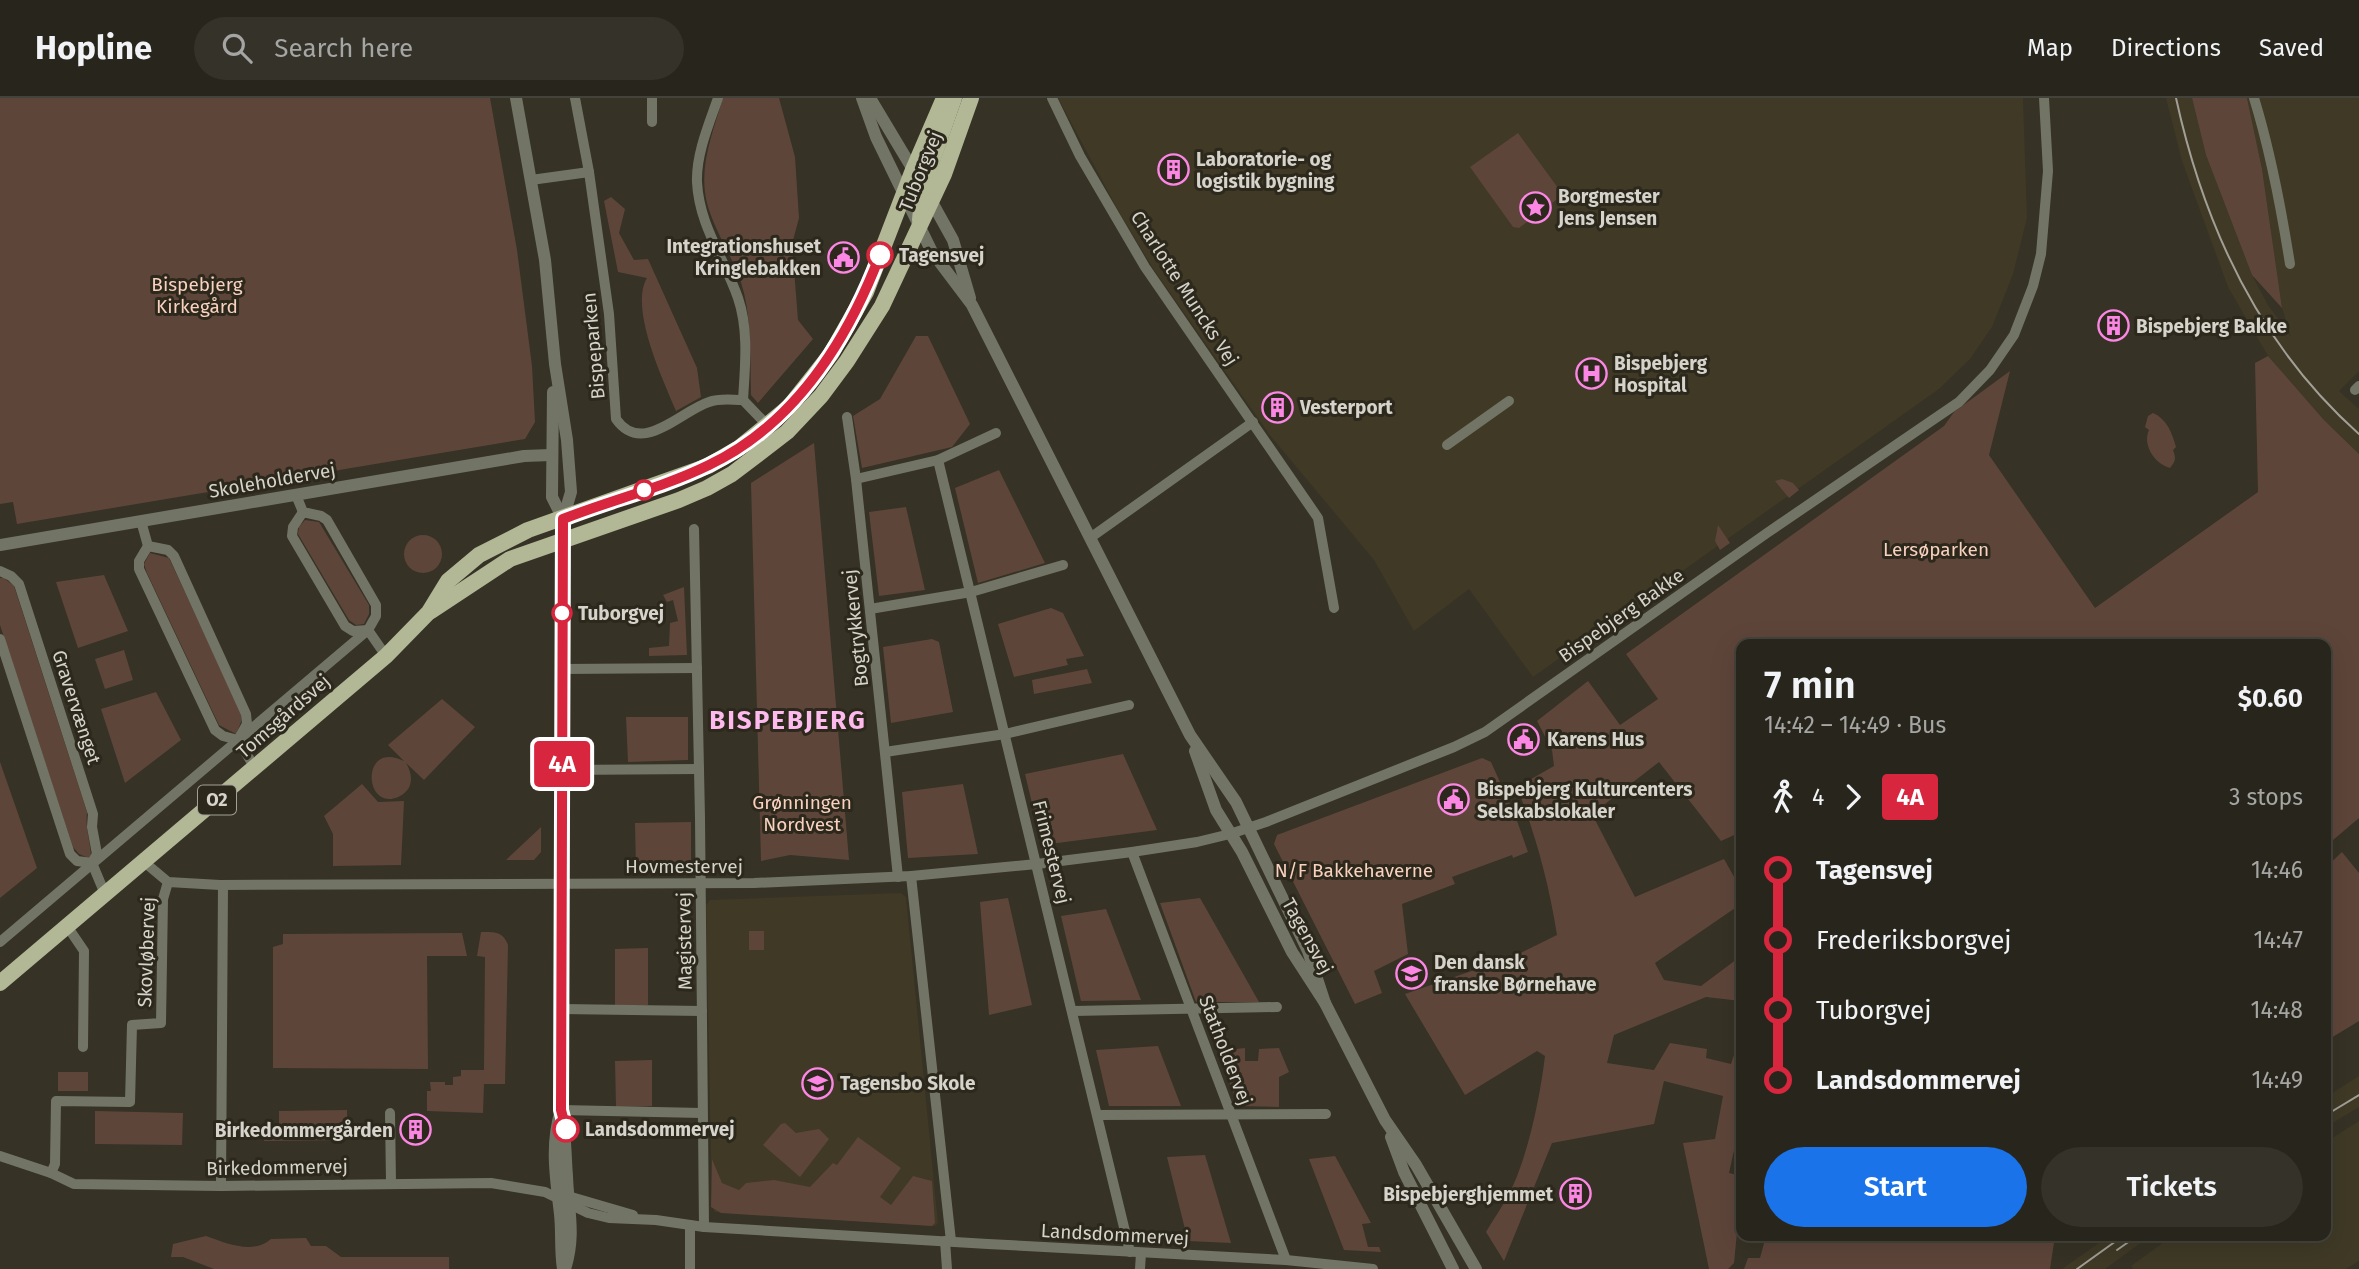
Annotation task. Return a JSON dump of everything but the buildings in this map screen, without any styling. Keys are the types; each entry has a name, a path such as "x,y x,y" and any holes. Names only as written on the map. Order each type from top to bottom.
{"main road":[{"name":"Tuborgvej","path":"563,519 708,466 739,448 768,426 807,386 849,325 866,292 944,98"},
{"path":"920,226 919,212 927,194 954,98"},
{"name":"Tuborgvej","path":"927,194 952,154 971,98"},
{"name":"Tuborgvej","path":"563,541 679,500 732,474 787,432 821,396 847,361 882,306 920,226"},
{"name":"Tomsgårdsvej","path":"0,983 386,656 429,612 448,582 479,555 528,530 563,519"},
{"name":"Tomsgårdsvej","path":"429,612 510,559 563,541"}],"street":[{"path":"516,98 545,260 571,492 563,519 561,1110 555,1128 555,1184 566,1200 564,1269"},
{"name":"Bispeparken","path":"575,98 589,172 609,314 616,419 623,430 633,435 646,434 706,402 718,399 743,400"},
{"path":"652,98 652,122"},
{"path":"718,98 699,157 699,202 743,314 743,400 768,426"},
{"name":"Tagensvej","path":"862,98 876,137 932,252 972,304"},
{"name":"Tagensvej","path":"870,98 953,240 972,304 1190,734 1236,802 1308,951 1325,1003"},
{"name":"Charlotte Muncks Vej","path":"1052,98 1080,156 1145,267 1318,518 1334,608"},
{"name":"Bispebjerg Bakke","path":"1230,834 1454,747 1485,732 1767,533 1959,402 1990,370 2014,335 2033,286 2040,254 2048,172 2044,98"},
{"path":"2254,98 2273,169 2290,264"},
{"path":"531,180 589,172"},
{"path":"555,364 552,497 563,519"},
{"path":"1447,445 1509,401"},
{"name":"Bogtrykkervej","path":"848,417 898,877"},
{"path":"1090,538 1253,422"},
{"path":"856,479 938,460 996,433"},
{"name":"Skoleholdervej","path":"0,545 524,456 551,456"},
{"name":"Frimestervej","path":"938,460 1098,1115 1140,1269"},
{"path":"296,495 303,512"},
{"path":"303,512 293,527 292,536 345,626 353,631 368,631"},
{"path":"303,512 327,520 376,605 376,616 368,631"},
{"path":"142,521 148,546 139,561 139,569 215,730 223,736 238,740 255,768"},
{"name":"Magistervej","path":"694,529 704,1227"},
{"path":"148,546 168,550 174,556 246,714 247,724 238,740"},
{"path":"870,609 971,592 1063,565"},
{"name":"Gravervænget","path":"0,571 19,584 93,814 92,827 97,854 92,863"},
{"path":"368,631 386,656"},
{"name":"Tomsgårdsvej","path":"0,942 368,631"},
{"name":"Gravervænget","path":"0,639 70,854 78,861 92,863"},
{"path":"562,668 697,668"},
{"path":"885,752 1005,734 1129,705"},
{"name":"Tagensvej","path":"1190,734 1216,810 1242,852 1292,952 1325,1003 1385,1120 1404,1172 1453,1269"},
{"path":"562,770 699,769"},
{"name":"Hovmestervej","path":"168,882 223,885 701,884 898,877 1132,852 1230,834"},
{"name":"Statholdervej","path":"1132,852 1286,1260"},
{"path":"143,861 168,882"},
{"name":"Gravervænget","path":"92,863 106,894"},
{"path":"911,876 948,1241 947,1269"},
{"name":"Skovløbervej","path":"51,1173 55,1164 56,1101 130,1102 132,1025 161,1023 163,900 168,882"},
{"path":"221,1186 223,885"},
{"path":"67,926 84,951 83,1047"},
{"path":"1073,1011 1277,1007"},
{"path":"562,1009 702,1011"},
{"path":"561,1110 702,1113"},
{"path":"390,1113 391,1183"},
{"path":"1098,1115 1326,1114"},
{"name":"Tagensvej","path":"1385,1120 1416,1165 1476,1269"},
{"name":"Birkedommervej","path":"0,1156 51,1173 74,1184 221,1186 491,1183 545,1192 566,1200"},
{"name":"Landsdommervej","path":"566,1200 609,1218 645,1219 704,1227 1286,1260 1373,1269"},
{"path":"690,1225 690,1269"}],"shaded area":[{"name":"Bispebjerg Hospital","path":"1058,98 2023,98 2027,218 2013,274 1992,327 1970,359 1939,389 1533,677 1469,589 1414,631 1374,560 1269,434 1154,270 1119,212"},
{"path":"2166,98 2192,98 2206,155 2252,275 2268,305 2291,337 2282,308 2262,169 2247,98 2359,98 2359,371 2339,391 2359,409 2359,454 2324,420 2268,356 2228,287 2182,161"},
{"name":"Tagensbo Skole","path":"901,893 906,897 938,1223 935,1226 715,1212 712,1207 706,905 710,900"},
{"path":"2359,1076 2359,1107 2331,1124 2331,1094"},
{"path":"2359,1121 2359,1261 2346,1269 2133,1269 2131,1266 2165,1241 2331,1241 2331,1139"},
{"path":"2102,1241 2143,1241 2105,1269 2062,1269"}],"green space":[{"name":"Bispebjerg Kirkegård","path":"0,98 490,98 517,250 532,366 535,422 525,439 17,524 13,502 0,504"},
{"path":"723,98 779,98 795,157 799,218 792,244 798,320 813,339 758,403 751,395 747,305 741,282 715,226 705,190 705,163"},
{"path":"2192,98 2247,98 2262,169 2282,308 2252,275 2206,155"},
{"path":"1518,133 1561,192 1560,197 1519,228 1513,227 1470,167"},
{"path":"611,197 625,209 619,233 634,260 648,259 697,368 701,397 676,411 656,363 645,325 642,307 647,278 618,272 604,201"},
{"path":"916,336 928,336 970,424 952,447 862,468 853,416 880,399"},
{"name":"Lersøparken","path":"2268,356 2324,420 2359,454 2359,818 2331,842 2331,639 1736,639 1736,834 1721,841 1659,762 1592,814 1635,897 1724,859 1736,880 1736,907 1655,963 1664,980 1701,986 1736,960 1736,1000 1706,997 1614,1035 1607,1063 1654,1070 1670,1043 1707,1049 1706,1058 1731,1064 1736,1055 1736,1142 1729,1173 1736,1175 1734,1263 1728,1269 1709,1269 1683,1143 1715,1139 1723,1096 1664,1081 1654,1124 1552,1143 1504,1261 1486,1232 1509,1194 1522,1163 1536,1108 1545,1056 1537,1051 1465,1095 1405,994 1512,957 1557,935 1541,860 1517,787 1554,766 1552,750 1537,721 1588,681 1620,725 1658,699 1626,654 1944,426 1954,412 2010,371 1989,455 2095,608 2258,492 2255,363"},
{"path":"2153,413 2165,423 2176,447 2173,450 2175,459 2170,468 2155,458 2147,442 2149,430 2145,427 2148,416"},
{"name":"Grønningen Nordvest","path":"814,443 849,860 790,855 761,861 751,483"},
{"path":"999,470 1045,563 978,583 955,488"},
{"path":"1782,479 1793,483 1799,490 1789,498 1775,481"},
{"path":"906,507 925,590 879,596 869,512"},
{"path":"305,520 319,522 369,605 369,614 364,624 356,625 349,620 298,534 299,527"},
{"path":"1718,525 1730,543 1720,550 1715,541"},
{"path":"423,535 437,540 442,554 437,568 423,573 409,568 404,554 409,540"},
{"path":"150,553 169,558 241,713 236,734 219,725 147,573 144,564"},
{"path":"104,575 128,631 78,648 56,582"},
{"path":"0,578 14,586 87,812 91,859 79,854 73,847 0,625"},
{"path":"684,587 687,655 649,656 649,648 669,646 670,623 678,621 673,600 667,602 663,595"},
{"path":"1051,608 1063,613 1084,656 1066,659 1068,665 1014,677 998,624"},
{"path":"932,639 939,642 953,712 891,723 883,647"},
{"path":"124,650 133,680 105,689 95,659"},
{"path":"1087,669 1092,683 1034,694 1032,680"},
{"path":"156,692 181,740 125,783 101,709"},
{"path":"442,699 475,727 424,780 406,763 411,776 405,793 388,799 379,795 374,787 373,767 379,760 389,757 404,761 388,745"},
{"path":"626,717 688,717 688,760 628,762"},
{"path":"1123,754 1157,830 1042,845 1025,774"},
{"name":"N/F Bakkehaverne","path":"1482,758 1491,762 1528,852 1513,858 1512,855 1452,877 1455,884 1402,904 1408,954 1374,971 1382,993 1355,1004 1274,844 1277,835"},
{"path":"0,762 37,868 0,898"},
{"path":"362,784 378,802 404,801 401,865 333,866 333,834 324,816"},
{"path":"963,784 978,854 908,858 902,792"},
{"path":"691,822 691,860 684,866 636,868 635,823"},
{"path":"541,827 541,852 534,860 506,860"},
{"path":"2342,852 2359,873 2359,1021 2331,1038 2331,862"},
{"path":"1008,898 1032,1005 989,1015 980,902"},
{"path":"1200,898 1259,1002 1196,1002 1160,903"},
{"path":"1106,909 1141,1000 1081,1001 1061,916"},
{"path":"749,931 764,931 764,950 749,950"},
{"path":"481,932 501,935 508,945 505,1084 484,1084 483,1113 427,1111 430,1082 453,1085 453,1077 461,1076 461,1070 484,1070 485,957 477,956"},
{"path":"462,933 467,956 427,956 428,1069 273,1068 273,947 283,944 283,934"},
{"path":"648,948 648,1005 615,1005 615,949"},
{"path":"1158,1046 1181,1106 1109,1106 1096,1050"},
{"path":"1245,1048 1245,1061 1258,1061 1259,1049 1279,1048 1289,1072 1279,1077 1279,1107 1238,1106 1218,1051"},
{"path":"652,1060 652,1106 616,1107 615,1061"},
{"path":"58,1072 88,1072 88,1091 58,1091"},
{"path":"347,1110 347,1140 264,1141 264,1128 279,1128 279,1111"},
{"path":"95,1111 183,1113 182,1145 95,1144"},
{"path":"785,1123 796,1133 819,1129 829,1139 800,1177 763,1145 781,1124"},
{"path":"858,1137 901,1168 880,1197 891,1205 913,1176 932,1181 935,1223 932,1226 721,1213 711,1207 712,1159 722,1183 739,1190 746,1183 774,1180 810,1187 833,1163 837,1165"},
{"path":"1205,1155 1231,1243 1188,1241 1167,1157"},
{"path":"1335,1156 1371,1223 1362,1224 1368,1247 1379,1247 1381,1252 1344,1250 1309,1159"},
{"path":"206,1236 248,1247 264,1244 271,1239 306,1238 311,1246 326,1246 341,1257 449,1257 449,1269 214,1269 183,1257 171,1257 173,1244"},
{"path":"1765,1241 2054,1241 2050,1269 1744,1269 1748,1258 1760,1258"}],"tram line":[{"path":"2176,98 2202,192 2240,281 2292,362 2359,434"},
{"path":"2331,1112 2359,1095"},
{"path":"2077,1269 2116,1241"},
{"path":"2117,1250 2130,1241"}],"bus line":[{"name":"4A","path":"566,1129 561,1110 563,519 708,466 739,448 768,426 789,407 831,354 866,292 880,255"}],"place":[{"name":"Laboratorie- og logistik bygning","path":"1173,170"},
{"name":"Borgmester Jens Jensen","path":"1535,207"},
{"name":"Tagensvej","path":"880,255"},
{"name":"Integrationshuset Kringlebakken","path":"844,257"},
{"name":"Bispebjerg Bakke","path":"2113,326"},
{"name":"Bispebjerg Hospital","path":"1591,374"},
{"name":"Vesterport","path":"1277,407"},
{"name":"Tuborgvej","path":"562,613"},
{"name":"Karens Hus","path":"1524,739"},
{"name":"Bispebjerg Kulturcenters Selskabslokaler","path":"1454,800"},
{"name":"Den dansk franske Børnehave","path":"1411,973"},
{"name":"Tagensbo Skole","path":"817,1083"},
{"name":"Landsdommervej","path":"566,1129"},
{"name":"Birkedommergården","path":"416,1130"},
{"name":"Bispebjerghjemmet","path":"1576,1194"}],"district":[{"name":"BISPEBJERG","path":"788,720"}]}
